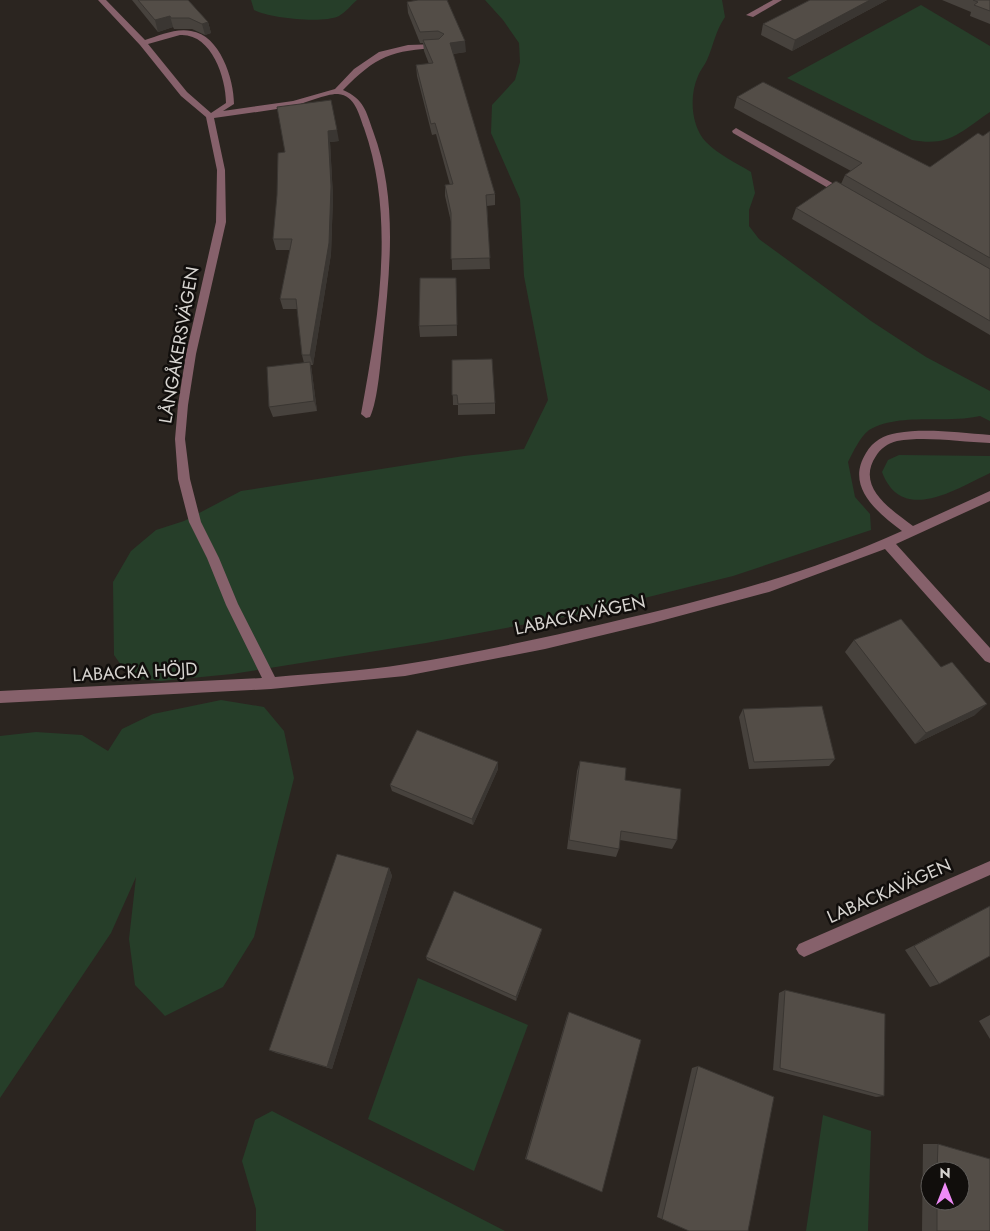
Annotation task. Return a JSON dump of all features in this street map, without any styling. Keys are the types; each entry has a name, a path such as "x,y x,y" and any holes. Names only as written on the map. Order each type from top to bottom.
{"street":[{"path":"102,0 143,42 184,94 210,116 294,103 338,92 350,96 359,104 372,140 381,176 386,214 384,281 375,366 366,414"},
{"path":"750,15 778,0"},
{"path":"143,42 178,33 195,33 204,38 217,57 232,94 230,104 210,116"},
{"path":"338,92 357,70 382,54 408,48 439,46"},
{"name":"LÅNGÅKERSVÄGEN","path":"210,116 220,170 221,222 182,405 180,439 184,479 195,522 213,558 236,614 271,683"},
{"path":"736,131 855,200"},
{"path":"912,532 870,495 866,481 866,465 870,452 878,444 895,437 922,436 990,439"},
{"name":"LABACKAVÄGEN","path":"271,683 404,670 563,639 654,618 768,587 887,543 990,496"},
{"path":"887,543 990,658"},
{"name":"LABACKA HÖJD","path":"0,697 271,683"},
{"name":"LABACKAVÄGEN","path":"804,949 990,868"}],"green space":[{"path":"251,0 357,0 339,16 321,20 309,20 283,18 262,13 254,10"},
{"path":"485,0 722,0 725,17 695,84 693,110 697,128 706,142 721,154 751,172 755,193 749,210 749,226 759,239 871,321 926,357 990,391 990,421 980,416 894,421 869,430 854,449 848,462 855,497 870,514 871,530 733,576 580,614 426,643 232,674 161,681 130,678 114,655 113,582 131,551 156,530 184,521 241,491 464,456 524,449 548,400 524,276 520,199 491,133 492,105 515,80 520,62 519,43 503,20"},
{"path":"921,5 990,46 990,112 954,136 936,141 912,140 787,78"},
{"path":"899,455 990,456 990,473 946,494 916,500 903,497 891,488 882,472 888,460"},
{"path":"221,700 264,707 284,731 294,778 254,937 223,987 165,1016 135,985 129,939 136,877 111,933 0,1098 0,736 36,732 82,735 108,751 122,729 153,714"},
{"path":"418,978 528,1025 474,1171 368,1119"},
{"path":"272,1111 505,1231 256,1231 256,1209 242,1161 255,1120"},
{"path":"823,1115 871,1131 868,1231 806,1231"}],"building":[{"path":"138,0 188,0 208,22 202,24 189,18 171,18 170,16 155,20"},
{"path":"447,0 465,41 450,43 495,194 486,195 490,258 451,259 451,213 445,185 453,184 435,123 431,124 416,65 433,63 423,40 439,39 444,34 438,31 420,32 407,2"},
{"path":"810,0 870,0 795,40 763,24"},
{"path":"973,0 990,0 990,11 974,5 978,2"},
{"path":"763,82 930,167 978,133 983,136 990,131 990,258 845,175 862,163 737,97"},
{"path":"331,100 337,130 328,131 331,186 329,243 310,355 302,355 296,299 280,299 292,239 273,239 278,153 285,152 277,107"},
{"path":"836,181 990,269 990,321 796,208"},
{"path":"420,278 456,278 457,325 419,326"},
{"path":"492,359 495,403 458,404 457,395 452,395 452,360"},
{"path":"310,362 314,401 269,407 267,367"},
{"path":"901,619 941,667 952,662 987,704 926,733 854,640"},
{"path":"822,706 835,759 754,762 743,709"},
{"path":"417,730 498,762 472,819 390,785"},
{"path":"580,761 626,768 625,780 681,789 677,840 621,831 619,849 569,840"},
{"path":"337,854 389,868 327,1067 269,1050"},
{"path":"454,891 542,929 516,997 426,957"},
{"path":"990,906 990,956 939,984 914,946"},
{"path":"785,990 885,1014 884,1096 780,1068"},
{"path":"569,1012 641,1040 602,1192 526,1159"},
{"path":"698,1066 774,1097 748,1231 689,1231 662,1219"},
{"path":"938,1144 990,1159 990,1231 937,1231 937,1211 970,1211 970,1161 937,1161"}]}
